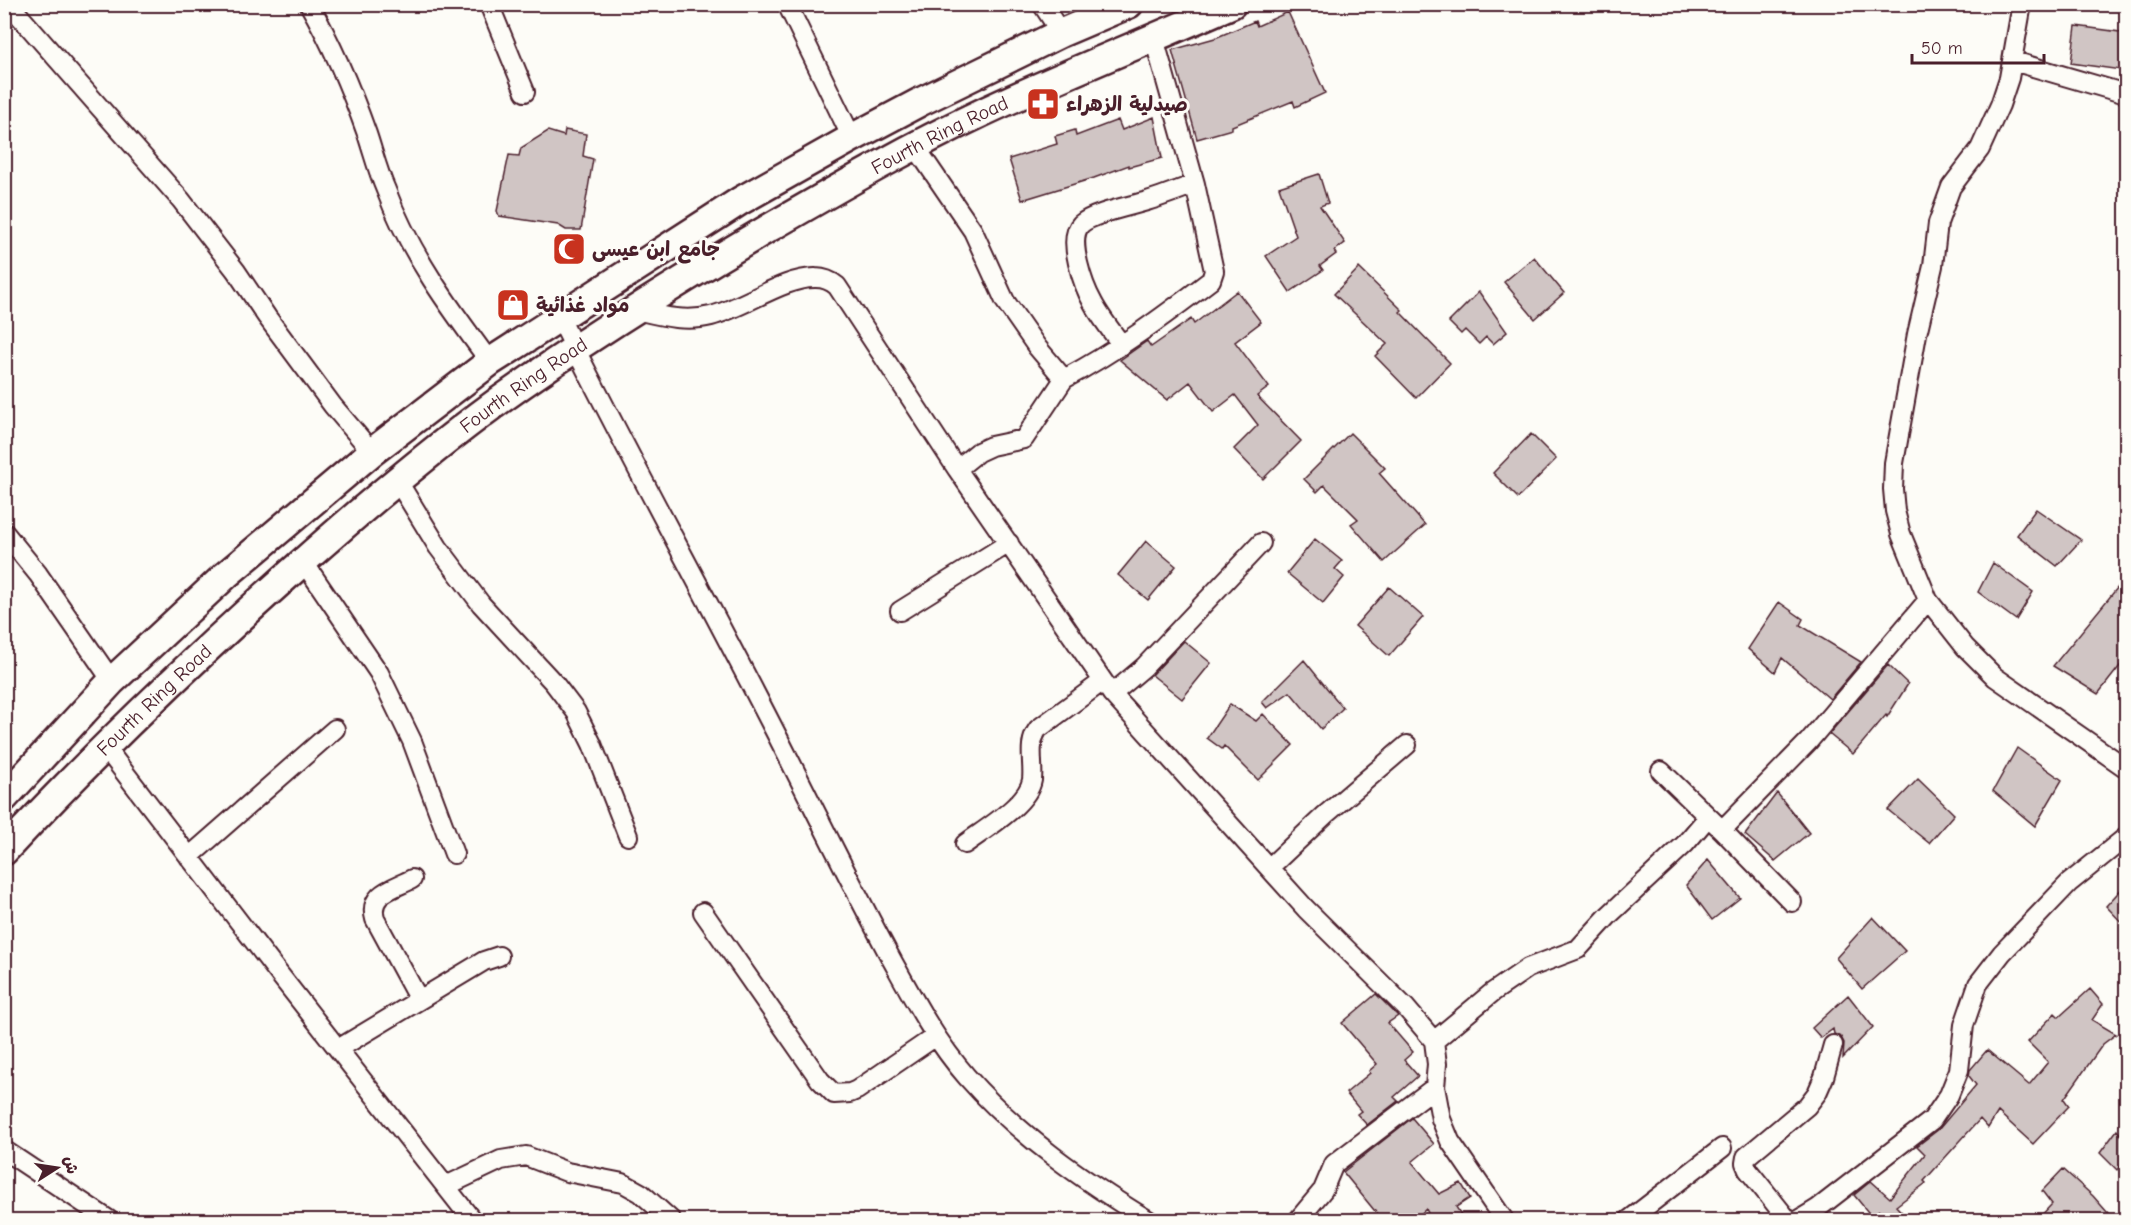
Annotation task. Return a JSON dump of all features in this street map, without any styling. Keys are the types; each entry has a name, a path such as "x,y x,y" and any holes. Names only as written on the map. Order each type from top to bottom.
{"main road":[{"name":"Fourth Ring Road","path":"4,798 112,681 226,575 372,452 490,362 740,201 852,138 1061,33 1129,4"},
{"name":"Fourth Ring Road","path":"4,851 105,747 303,561 397,480 495,404 632,309 915,146 975,116 1232,4"}],"street":[{"path":"9,4 181,200 333,406 372,452"},
{"path":"309,4 328,38 346,79 386,191 404,229 438,291 490,362"},
{"path":"489,4 525,92"},
{"path":"788,4 852,138"},
{"path":"1042,4 1061,33"},
{"path":"2022,4 2013,61 2000,105 1980,149 1962,171 1942,207 1933,266 1923,302 1905,394 1894,464 1895,511 1901,534 1928,600 1965,648 1995,677 2127,768"},
{"path":"957,469 978,452 991,446 1024,439 1064,379 1122,345 1211,280 1214,271 1195,184 1154,38"},
{"path":"2013,61 2127,94"},
{"path":"915,146 973,231 1005,301 1037,347 1064,379"},
{"path":"1122,345 1099,315 1085,287 1075,245 1076,233 1082,224 1099,216 1195,184"},
{"path":"632,309 687,319 709,316 736,308 794,282 818,278 829,280 837,286 957,469 1107,687 1306,909 1406,1008 1434,1041 1437,1064 1435,1087 1441,1119 1450,1141 1504,1221"},
{"path":"560,316 878,933 936,1036 967,1077 1003,1115 1064,1163 1148,1221"},
{"path":"397,480 438,547 481,604 571,704 592,744 628,836"},
{"path":"7,539 38,574 112,681"},
{"path":"900,611 1009,543"},
{"path":"965,844 1024,797 1032,780 1032,740 1038,729 1144,667 1261,543"},
{"path":"303,561 379,673 412,741 454,854"},
{"path":"1722,830 1808,742 1928,600"},
{"path":"189,857 335,729"},
{"path":"1269,868 1325,815 1407,745"},
{"path":"105,747 472,1221"},
{"path":"1661,771 1792,902"},
{"path":"1434,1041 1493,992 1528,968 1578,950 1609,915 1685,844 1708,817"},
{"path":"1799,1221 1824,1215 1932,1120 1949,1095 1959,1070 1965,1025 1978,984 2002,953 2068,883 2127,837"},
{"path":"412,879 378,896 373,910 375,919 419,1000"},
{"path":"703,912 820,1080 834,1095 850,1094 857,1090 936,1036"},
{"path":"338,1049 484,962 499,956"},
{"path":"1788,1221 1748,1170 1745,1163 1746,1157 1807,1106 1817,1093 1824,1077 1833,1045"},
{"path":"1298,1221 1323,1190 1334,1164 1435,1087"},
{"path":"1629,1221 1722,1148"},
{"path":"4,1150 109,1221"},
{"path":"446,1186 501,1160 526,1156 567,1172 623,1183 641,1193 671,1221"}],"building":[{"path":"1288,12 1325,93 1295,107 1293,101 1232,126 1232,129 1197,139 1172,50 1215,38 1255,21 1257,26"},
{"path":"2076,26 2127,33 2121,70 2071,63"},
{"path":"1154,117 1162,158 1129,167 1129,165 1022,200 1009,159 1057,144 1055,136 1075,130 1076,136 1118,120 1122,130"},
{"path":"565,130 586,134 583,156 593,159 581,230 566,230 558,225 499,216 497,211 509,155 519,156 521,148 548,131 564,136"},
{"path":"1319,174 1328,203 1320,206 1345,243 1334,251 1336,254 1320,266 1323,270 1290,292 1266,256 1296,236 1279,187"},
{"path":"1534,257 1564,293 1535,319 1504,282"},
{"path":"1359,268 1402,310 1400,312 1450,363 1416,398 1375,356 1387,344 1334,294"},
{"path":"1237,291 1261,322 1235,342 1269,387 1257,396 1301,441 1263,479 1234,449 1258,425 1235,395 1213,412 1190,382 1167,400 1120,360 1147,341 1151,347 1191,319 1194,324"},
{"path":"1479,292 1507,332 1493,344 1486,337 1479,344 1465,330 1461,334 1449,322"},
{"path":"1350,433 1385,468 1379,473 1425,525 1384,562 1351,524 1358,519 1324,485 1317,492 1304,479"},
{"path":"1531,434 1556,459 1518,498 1493,473"},
{"path":"2036,509 2081,540 2057,566 2017,535"},
{"path":"1315,539 1342,561 1335,569 1344,577 1323,603 1287,573"},
{"path":"1146,541 1176,566 1148,600 1118,575"},
{"path":"1993,563 2033,592 2016,620 1978,592"},
{"path":"2127,576 2127,657 2098,694 2053,666"},
{"path":"1389,587 1423,617 1389,656 1355,626"},
{"path":"1779,602 1803,619 1800,625 1861,662 1830,699 1782,658 1775,672 1748,649"},
{"path":"1184,641 1211,663 1182,699 1152,675"},
{"path":"1304,660 1343,708 1321,729 1290,692 1267,708 1262,702"},
{"path":"1888,665 1908,684 1887,717 1886,715 1853,754 1829,734"},
{"path":"1230,704 1256,721 1263,714 1293,745 1258,780 1224,746 1222,749 1207,738"},
{"path":"2017,748 2062,780 2035,826 1993,791"},
{"path":"1918,779 1954,814 1929,843 1888,810"},
{"path":"1777,793 1809,833 1775,861 1745,835"},
{"path":"1708,860 1740,898 1712,920 1686,885"},
{"path":"2127,883 2127,928 2106,906"},
{"path":"1873,917 1905,951 1862,989 1836,958"},
{"path":"2090,989 2103,1004 2092,1020 2116,1034 2103,1044 2064,1099 2069,1106 2033,1144 1998,1112 1988,1128 1980,1119 1924,1181 1926,1183 1896,1206 1910,1221 1886,1221 1878,1213 1879,1210 1872,1217 1854,1195 1871,1181 1890,1198 1925,1154 1917,1146 1939,1129 1976,1085 1969,1076 1970,1070 1987,1050 2029,1085 2048,1062 2028,1042 2055,1013 2059,1017"},
{"path":"1376,994 1398,1016 1388,1023 1413,1052 1404,1060 1418,1076 1394,1097 1398,1101 1367,1125 1357,1114 1361,1111 1346,1093 1377,1064 1342,1023"},
{"path":"1848,995 1873,1027 1843,1058 1844,1043 1841,1037 1834,1034 1833,1029 1821,1038 1812,1028"},
{"path":"1412,1118 1434,1144 1412,1162 1439,1194 1461,1183 1470,1198 1456,1207 1465,1221 1432,1221 1426,1209 1413,1221 1383,1221 1343,1172"},
{"path":"2117,1130 2127,1142 2127,1158 2117,1170 2100,1153"},
{"path":"2063,1169 2093,1196 2115,1221 2036,1221 2052,1204 2042,1191"}],"place":[{"name":"صيدلية الزهراء","path":"1043,104"},
{"name":"جامع ابن عيسى","path":"569,249"},
{"name":"مواد غذائية","path":"513,305"}]}
